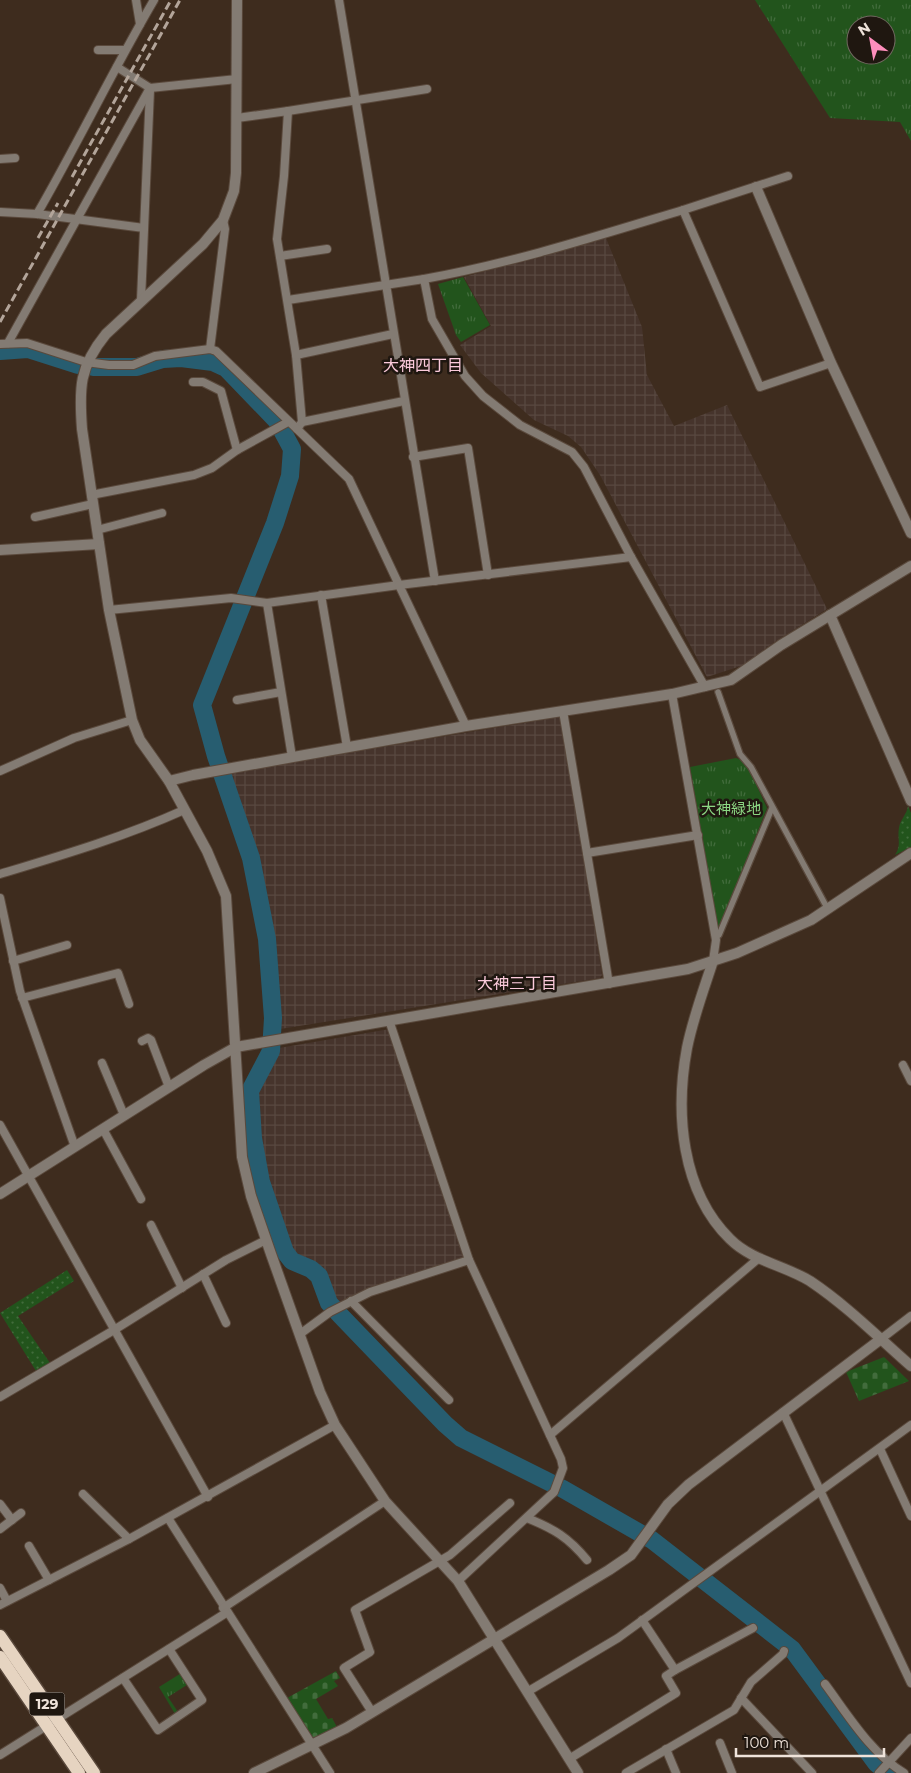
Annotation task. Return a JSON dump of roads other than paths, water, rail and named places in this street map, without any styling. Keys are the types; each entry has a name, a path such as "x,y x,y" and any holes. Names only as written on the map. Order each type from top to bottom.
{"highway":[{"name":"129","path":"0,1636 52,1722 79,1773"},
{"name":"129","path":"0,1657 94,1773"}],"street":[{"path":"136,0 140,24"},
{"path":"37,214 70,157 125,50 154,0"},
{"path":"237,0 238,79 234,191 223,220 203,244 106,334 86,362 80,400 92,499 109,610 132,720 140,740 169,781 207,851 226,896 242,1157 251,1196 266,1240 335,1425 385,1501 458,1581 578,1773"},
{"path":"339,0 435,581"},
{"path":"98,50 125,50"},
{"path":"117,67 150,88 238,79"},
{"path":"4,344 150,88"},
{"path":"141,300 150,88"},
{"path":"237,118 427,89"},
{"path":"288,111 284,176 277,239 296,356 302,422 297,430"},
{"path":"0,159 15,158"},
{"path":"288,300 478,269 552,250 788,176"},
{"path":"756,187 831,363 911,533"},
{"path":"683,210 760,387 831,363"},
{"path":"0,212 37,214 144,228"},
{"path":"210,349 226,229 223,220"},
{"path":"280,256 316,255 327,250"},
{"path":"424,279 432,319 465,376 483,396 520,425 572,452 584,467 631,557 705,687"},
{"path":"296,356 393,334"},
{"path":"4,344 27,343 86,362 109,365 134,365 156,356 210,349 216,351 349,479 466,726"},
{"path":"202,372 203,382"},
{"path":"193,382 203,382 221,391 229,412 237,450"},
{"path":"302,422 404,401"},
{"path":"35,517 50,514 92,499 194,475 212,468 237,450 288,422"},
{"path":"413,457 468,448 488,575"},
{"path":"48,504 50,514"},
{"path":"97,530 162,512"},
{"path":"0,550 100,544"},
{"path":"109,610 231,598 267,603 631,557"},
{"path":"169,781 193,775 466,726 672,694 731,680 781,645 911,566"},
{"path":"322,595 347,747"},
{"path":"267,603 292,757"},
{"path":"830,615 911,799"},
{"path":"236,700 281,692"},
{"path":"718,692 740,754 750,766 825,904"},
{"path":"672,694 718,938"},
{"path":"563,711 609,984"},
{"path":"0,771 74,738 132,720"},
{"path":"772,808 718,938 688,1046 682,1083 689,1170 697,1192 730,1239 748,1254 792,1271 810,1282 881,1339 911,1366"},
{"path":"0,874 94,846 139,830 184,810"},
{"path":"587,853 698,835"},
{"path":"0,1194 103,1128 236,1047 261,1041 688,970 737,953 811,920 911,853"},
{"path":"0,898 22,998 75,1147"},
{"path":"13,961 67,945"},
{"path":"22,998 118,973 129,1004"},
{"path":"73,985 76,993"},
{"path":"126,995 134,993"},
{"path":"389,1020 469,1260 561,1459 563,1468 560,1481 554,1492 458,1581"},
{"path":"142,1041 148,1038 155,1041 169,1087"},
{"path":"102,1063 124,1115"},
{"path":"903,1066 911,1081"},
{"path":"0,1124 208,1497"},
{"path":"103,1128 141,1199"},
{"path":"151,1225 182,1288"},
{"path":"0,1397 114,1330 203,1274 266,1240"},
{"path":"550,1435 759,1258"},
{"path":"300,1334 330,1312 370,1292 469,1260"},
{"path":"203,1274 226,1323"},
{"path":"352,1301 449,1400"},
{"path":"254,1773 372,1712 610,1570 631,1555 668,1504 688,1485 911,1316"},
{"path":"783,1412 819,1492 911,1683"},
{"path":"0,1588 4,1603 208,1497 335,1425"},
{"path":"526,1692 618,1638 911,1425"},
{"path":"880,1449 911,1516"},
{"path":"83,1494 129,1539"},
{"path":"0,1755 170,1649 385,1501"},
{"path":"372,1712 344,1668 370,1652 355,1610 440,1562 510,1503"},
{"path":"0,1504 12,1520"},
{"path":"0,1529 21,1513"},
{"path":"168,1518 225,1611 330,1773"},
{"path":"527,1518 556,1530 574,1544 587,1560"},
{"path":"29,1546 49,1580"},
{"path":"642,1620 675,1670"},
{"path":"569,1759 676,1693 666,1676 753,1628"},
{"path":"123,1678 158,1730 202,1700 170,1649"},
{"path":"626,1773 734,1710 751,1682 783,1654 784,1651"},
{"path":"825,1684 873,1748 889,1764 904,1773"},
{"path":"742,1698 807,1772"},
{"path":"879,1773 911,1738"},
{"path":"720,1743 732,1773"},
{"path":"666,1749 676,1773"}],"waterway":[{"path":"0,351 28,349 78,365"},
{"path":"93,367 137,367 163,359 181,358 213,362 226,368 277,421 292,449 290,476 275,523 202,705 216,756 251,858 267,939 273,1018 271,1051 250,1091 253,1138 261,1182 285,1252 292,1261 311,1269 319,1276 329,1303 445,1424 461,1438 563,1489 652,1540 792,1649 876,1763 888,1773"}],"railway":[{"path":"72,177 171,0"},
{"path":"0,322 180,0"},
{"path":"38,238 58,203"}],"district":[{"name":"大神四丁目","path":"423,365"},
{"name":"大神三丁目","path":"517,983"}],"park label":[{"name":"大神緑地","path":"731,808"}]}
